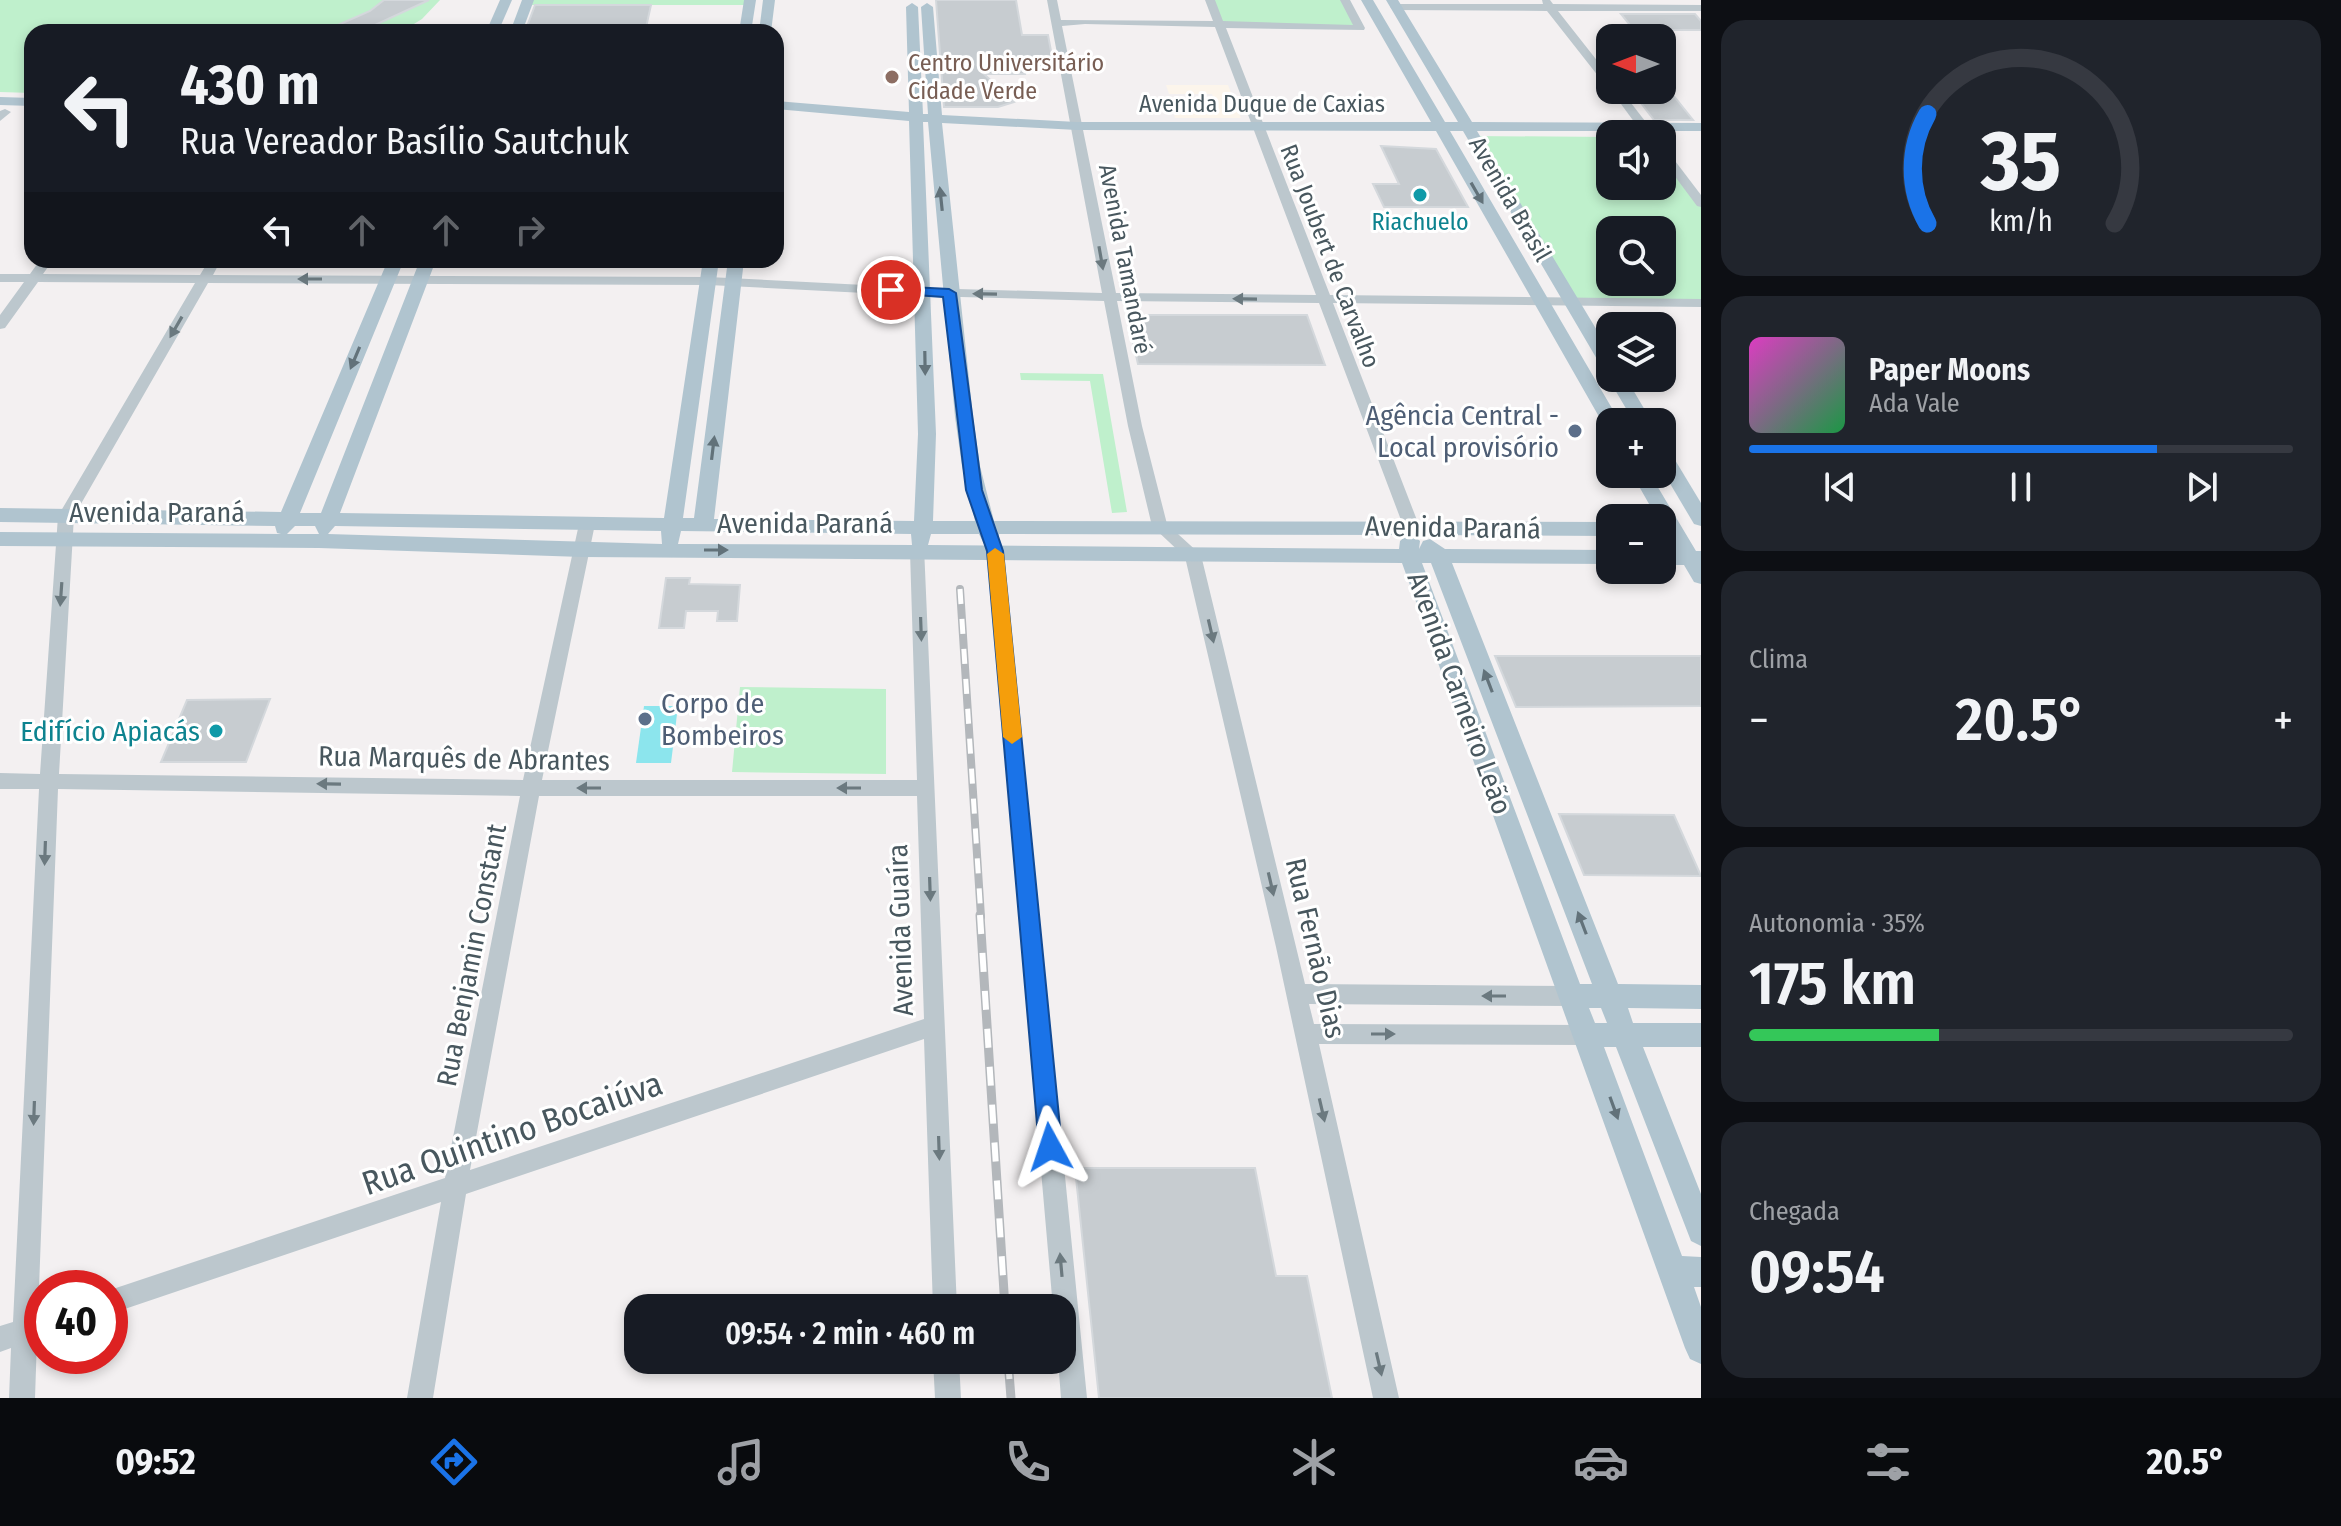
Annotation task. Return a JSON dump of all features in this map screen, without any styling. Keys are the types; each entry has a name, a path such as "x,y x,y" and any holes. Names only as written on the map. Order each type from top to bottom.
{"main road":[{"path":"496,24 506,0"},
{"path":"519,24 528,0"},
{"path":"746,24 750,0"},
{"path":"766,24 769,0"},
{"name":"Avenida Brasil","path":"1367,0 1603,408"},
{"name":"Avenida Brasil","path":"1394,3 1596,342"},
{"path":"912,7 927,434 926,505 918,551"},
{"path":"927,7 949,293 963,423 974,490 995,551"},
{"path":"1,111 24,104"},
{"name":"Avenida Duque de Caxias","path":"784,105 812,106 977,131 1188,136 1349,126 1441,130 1533,126 1596,128"},
{"path":"812,106 850,119"},
{"path":"1,111 24,112"},
{"name":"Avenida Duque de Caxias","path":"784,115 917,122"},
{"path":"977,131 1006,123"},
{"name":"Avenida Duque de Caxias","path":"936,124 1006,123 1078,131 1145,127 1258,131 1312,137 1441,130"},
{"path":"1312,137 1349,126"},
{"path":"1533,126 1578,137"},
{"path":"1145,127 1188,136"},
{"name":"Avenida Duque de Caxias","path":"1676,128 1701,127"},
{"name":"Avenida Duque de Caxias","path":"1470,130 1596,137"},
{"path":"1676,137 1701,138"},
{"path":"278,541 393,268"},
{"path":"319,541 425,268"},
{"path":"669,551 710,268"},
{"path":"703,525 735,268"},
{"path":"1676,477 1701,519"},
{"name":"Avenida Paraná","path":"0,515 841,527 1596,529"},
{"path":"172,541 229,517"},
{"path":"473,546 531,524"},
{"path":"1058,526 1098,553"},
{"path":"802,549 841,527"},
{"path":"1286,554 1324,527"},
{"name":"Avenida Carneiro Leão","path":"1412,528 1409,554 1572,996 1687,1272 1701,1348"},
{"name":"Avenida Carneiro Leão","path":"1412,528 1438,554 1701,1231"},
{"path":"1499,529 1549,556"},
{"path":"1676,530 1701,530"},
{"path":"1676,538 1696,558 1701,577"},
{"name":"Avenida Paraná","path":"0,539 319,541 669,551 802,549 1596,557"},
{"path":"1572,996 1701,997"},
{"path":"1587,1035 1701,1035"}],"street":[{"name":"Avenida Tamandaré","path":"1052,0 1108,297 1160,526"},
{"name":"Rua Joubert de Carvalho","path":"1210,0 1412,528"},
{"path":"1056,23 1174,22 1220,26 1360,28 1345,0"},
{"path":"1410,0 1422,7"},
{"path":"1696,0 1701,7"},
{"path":"1394,3 1422,7 1548,4 1701,7"},
{"path":"1548,4 1596,66"},
{"path":"1626,104 1638,120"},
{"path":"1676,170 1701,203"},
{"path":"0,325 41,268"},
{"path":"35,1270 49,780 66,516 210,268"},
{"path":"0,278 709,281 923,292 1108,297 1701,303"},
{"name":"Rua Benjamin Constant","path":"420,1398 455,1189 531,788 587,524"},
{"path":"1160,526 1193,555"},
{"name":"Avenida Guaíra","path":"918,551 945,1294"},
{"path":"995,551 1074,1398"},
{"name":"Rua Fernão Dias","path":"1193,555 1296,994 1386,1398"},
{"name":"Rua Marquês de Abrantes","path":"0,781 531,788 927,788"},
{"path":"1296,994 1572,996"},
{"name":"Rua Quintino Bocaiúva","path":"128,1296 455,1189 935,1025"},
{"path":"1305,1034 1587,1035"},
{"path":"0,1339 24,1331"},
{"path":"22,1398 26,1374"},
{"path":"947,1374 948,1398"}],"shaded area":[{"path":"1166,85 1228,85 1241,118 1175,118 1172,107 1216,106 1212,94 1169,94"}],"green space":[{"path":"0,0 440,0 414,24 24,24 24,93 0,92"},
{"path":"528,0 750,0 749,5 527,5"},
{"path":"1210,0 1345,0 1360,28 1220,26"},
{"path":"1473,136 1596,137 1596,200 1676,200 1676,170 1701,203 1701,303 1572,302"},
{"path":"1020,373 1103,374 1127,512 1112,513 1090,381 1021,380"},
{"path":"740,687 886,689 886,774 732,772"}],"water":[{"path":"644,706 678,706 671,763 636,763"}],"building":[{"path":"384,0 429,0 377,24 340,24 370,11"},
{"path":"936,0 1016,0 1022,35 1048,35 1054,67 1024,66 1025,74 984,74 1014,102 998,107 944,107"},
{"path":"535,5 651,5 647,24 528,24"},
{"path":"1621,14 1695,14 1701,21 1701,30 1676,30 1676,24 1629,24"},
{"path":"1676,99 1693,120 1676,120 1654,120 1642,104 1676,104"},
{"path":"1381,146 1436,149 1468,207 1384,207 1373,184 1399,184"},
{"path":"1127,315 1307,315 1325,365 1138,364"},
{"path":"666,578 690,578 689,584 740,585 737,621 717,621 718,611 686,611 684,628 659,628"},
{"path":"1495,656 1701,656 1701,706 1516,707"},
{"name":"Edifício Apiacás","path":"270,699 246,762 161,762 187,700"},
{"path":"1559,814 1674,815 1701,876 1584,875"},
{"path":"1075,1168 1255,1168 1276,1276 1307,1276 1332,1398 1099,1398"}],"railway":[{"path":"960,589 981,917"},
{"path":"980,915 1004,1294"},
{"path":"1009,1374 1011,1398"}],"slow traffic":[{"path":"995,554 1012,737"}],"place":[{"name":"Centro Universitário Cidade Verde","path":"892,77"},
{"name":"Riachuelo","path":"1420,195"},
{"name":"Agência Central - Local provisório","path":"1575,431"},
{"name":"Corpo de Bombeiros","path":"645,719"},
{"name":"Edifício Apiacás","path":"216,731"}],"route":[{"path":"891,290 949,293 963,423 974,490 995,551 1050,1147"}]}
